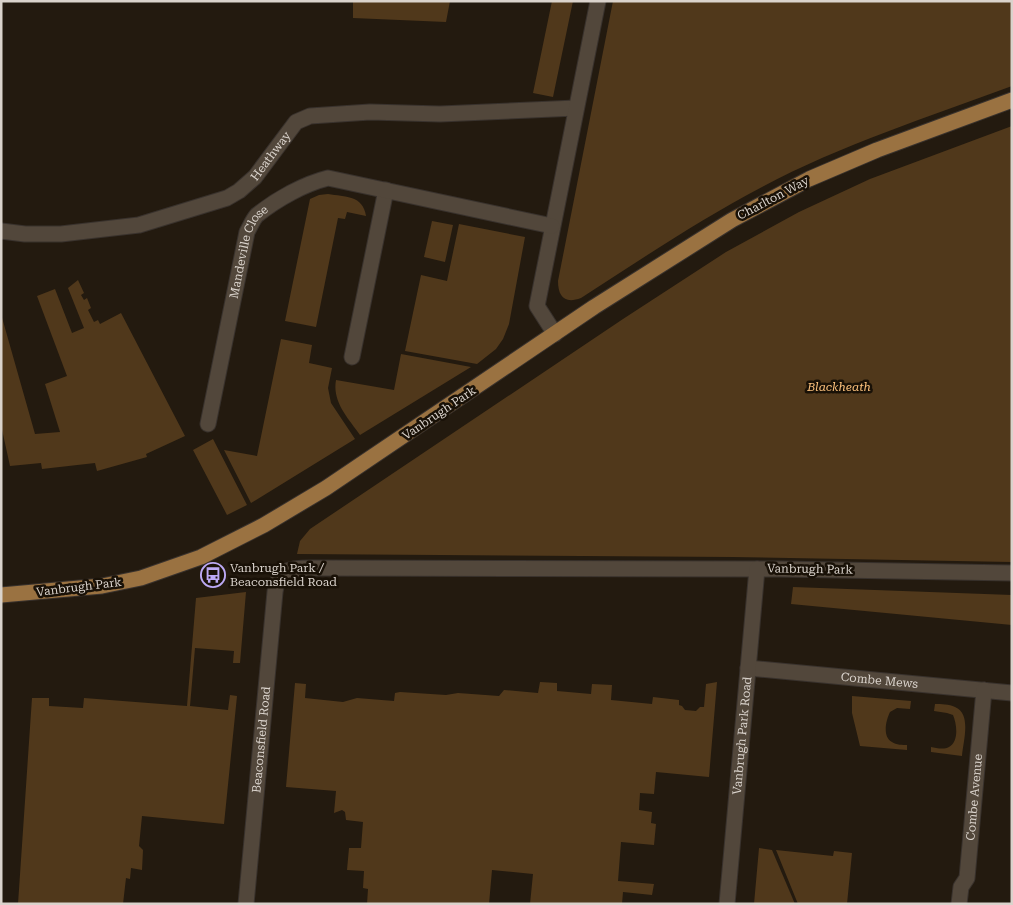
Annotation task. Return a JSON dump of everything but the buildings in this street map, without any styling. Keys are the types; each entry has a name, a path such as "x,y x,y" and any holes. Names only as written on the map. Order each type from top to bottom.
{"main road":[{"name":"Charlton Way","path":"555,334 648,272 725,224 809,179 877,150 1012,100"},
{"name":"Vanbrugh Park","path":"1,595 102,586 142,578 201,557 264,525 326,488 555,334"}],"street":[{"path":"555,334 537,306 598,1"},
{"name":"Heathway","path":"1,231 25,234 61,234 139,225 227,198 240,191 255,177 296,122 310,116 370,112 440,114 576,108"},
{"name":"Mandeville Close","path":"208,424 247,232 256,216 290,194 312,182 328,178 552,226"},
{"path":"352,357 386,190"},
{"name":"Vanbrugh Park","path":"280,576 286,571 310,568 757,569 1012,573"},
{"name":"Vanbrugh Park Road","path":"727,904 757,569"},
{"name":"Beaconsfield Road","path":"246,904 275,592 280,576"},
{"name":"Combe Mews","path":"748,668 1012,693"},
{"name":"Combe Avenue","path":"959,904 961,887 967,878 984,690"}],"green space":[{"path":"353,1 450,1 446,22 353,18"},
{"path":"552,1 573,1 553,97 533,93"},
{"path":"613,1 1012,1 1012,86 885,132 792,172 715,213 581,298 571,300 561,295 558,281"},
{"name":"Blackheath","path":"1012,126 1012,562 732,557 297,554 300,541 310,529 726,252 799,212 870,179"},
{"path":"328,194 352,198 361,204 366,216 347,212 345,219 338,218 316,327 285,321 310,199"},
{"path":"432,221 453,225 445,262 424,257"},
{"path":"459,224 525,237 509,324 503,339 496,349 477,364 405,351 421,275 447,281"},
{"path":"78,280 84,293 81,295 84,300 87,298 91,308 88,310 94,322 98,320 100,324 121,313 185,436 146,454 147,457 97,471 95,463 42,469 41,463 10,466 1,425 1,314 35,434 60,432 45,384 67,376 37,296 55,289 72,333 84,328 68,288"},
{"path":"281,339 312,345 309,363 332,368 328,388 331,403 355,439 251,503 224,450 257,456"},
{"path":"401,354 471,367 360,435 339,403 335,388 336,380 394,390"},
{"path":"213,439 247,505 227,515 193,450"},
{"path":"793,587 1012,595 1012,625 791,604"},
{"path":"246,592 240,663 233,663 234,651 195,648 190,706 228,710 230,695 237,696 224,824 142,816 139,846 143,850 142,870 131,868 130,879 126,878 123,904 18,904 32,698 49,698 49,706 83,708 84,698 187,706 196,598"},
{"path":"540,682 557,683 557,691 591,694 592,684 612,685 611,700 652,704 653,697 679,700 679,705 685,710 696,711 700,707 704,707 706,684 717,682 709,777 656,772 654,794 640,793 639,810 652,812 651,823 656,824 654,845 621,842 618,881 654,884 652,895 623,892 622,904 530,904 533,874 492,870 489,904 367,904 368,889 363,888 364,871 347,870 349,848 361,848 363,822 346,820 345,812 342,810 334,813 336,791 286,787 295,683 306,684 305,698 343,702 357,698 394,701 395,693 400,692 499,696 504,690 538,693"},
{"path":"852,696 911,701 910,709 897,708 890,712 886,728 889,740 895,744 907,745 907,750 860,746 852,713"},
{"path":"935,704 953,706 963,716 965,729 962,756 931,752 931,747 949,747 956,737 953,715 934,711"},
{"path":"759,848 772,850 795,904 754,904"},
{"path":"776,850 833,856 834,851 852,853 847,904 798,904"}],"place":[{"name":"Vanbrugh Park / Beaconsfield Road","path":"213,575"}]}
